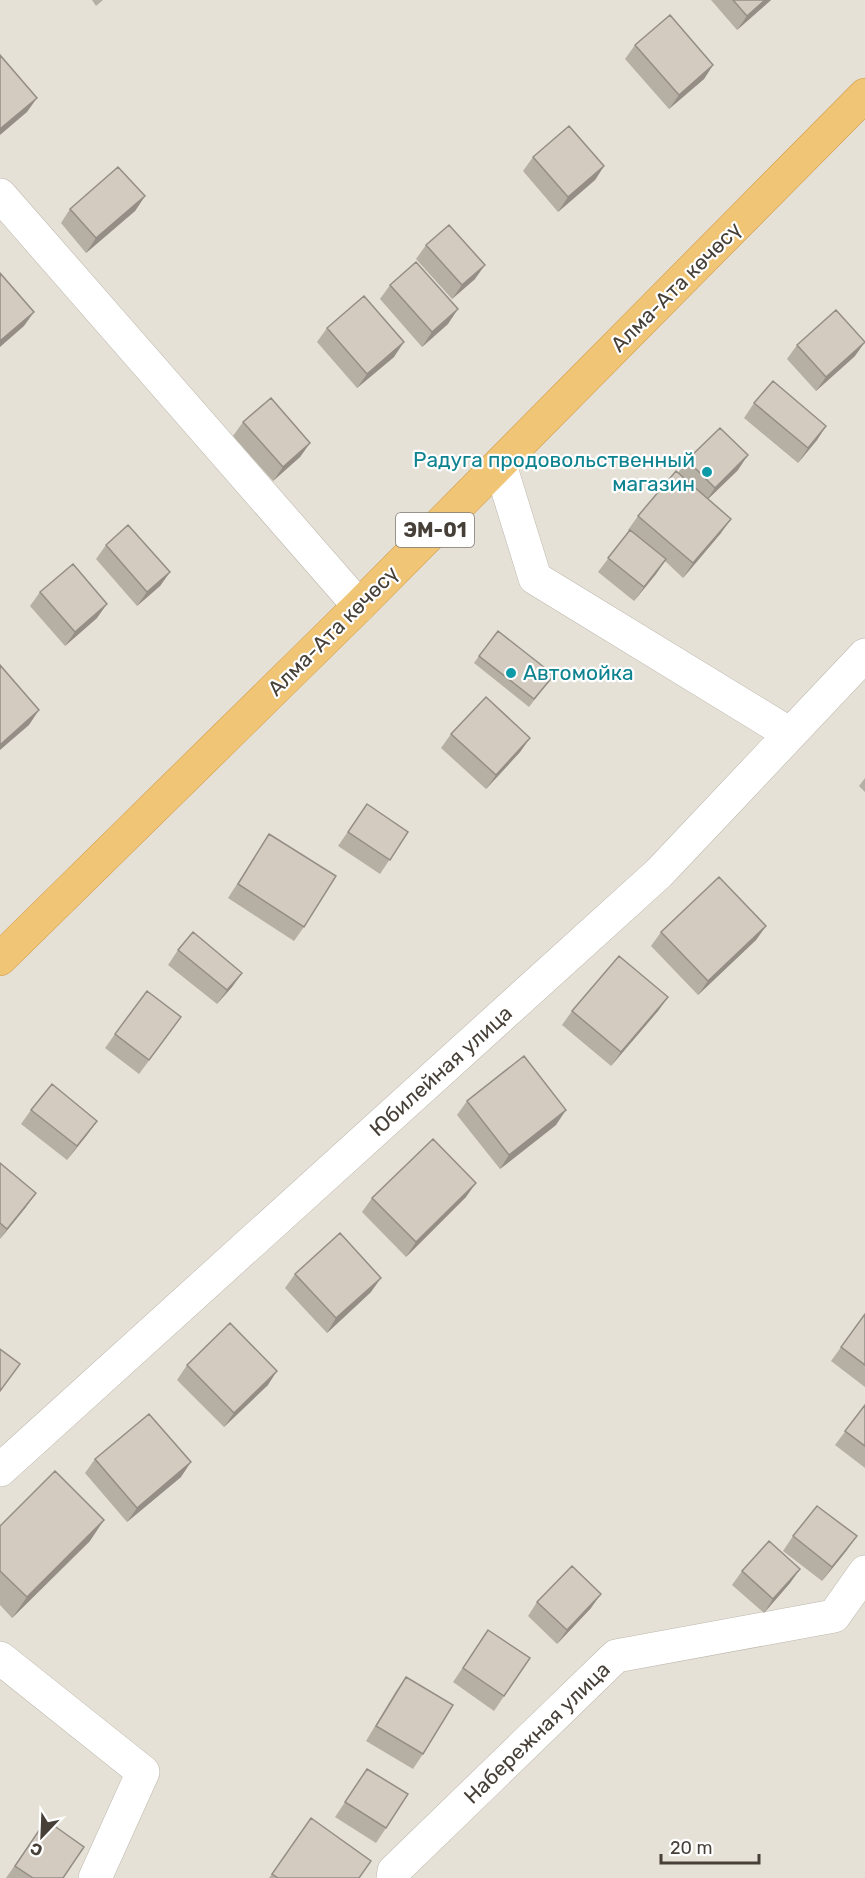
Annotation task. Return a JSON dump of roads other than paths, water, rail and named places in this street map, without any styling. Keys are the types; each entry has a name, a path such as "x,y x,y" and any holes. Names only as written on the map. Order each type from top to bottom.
{"highway":[{"name":"Алма-Ата көчөсү","path":"0,959 359,606 865,95"}],"street":[{"path":"0,195 359,606"},
{"path":"500,465 536,578 790,734"},
{"name":"Юбилейная улица","path":"0,1470 659,873 865,655"},
{"name":"Набережная улица","path":"393,1878 394,1871 616,1656 834,1617 865,1572"},
{"path":"0,1658 143,1772 95,1878"}],"place":[{"name":"Радуга продовольственный магазин","path":"707,472"},
{"name":"Автомойка","path":"511,673"}]}
